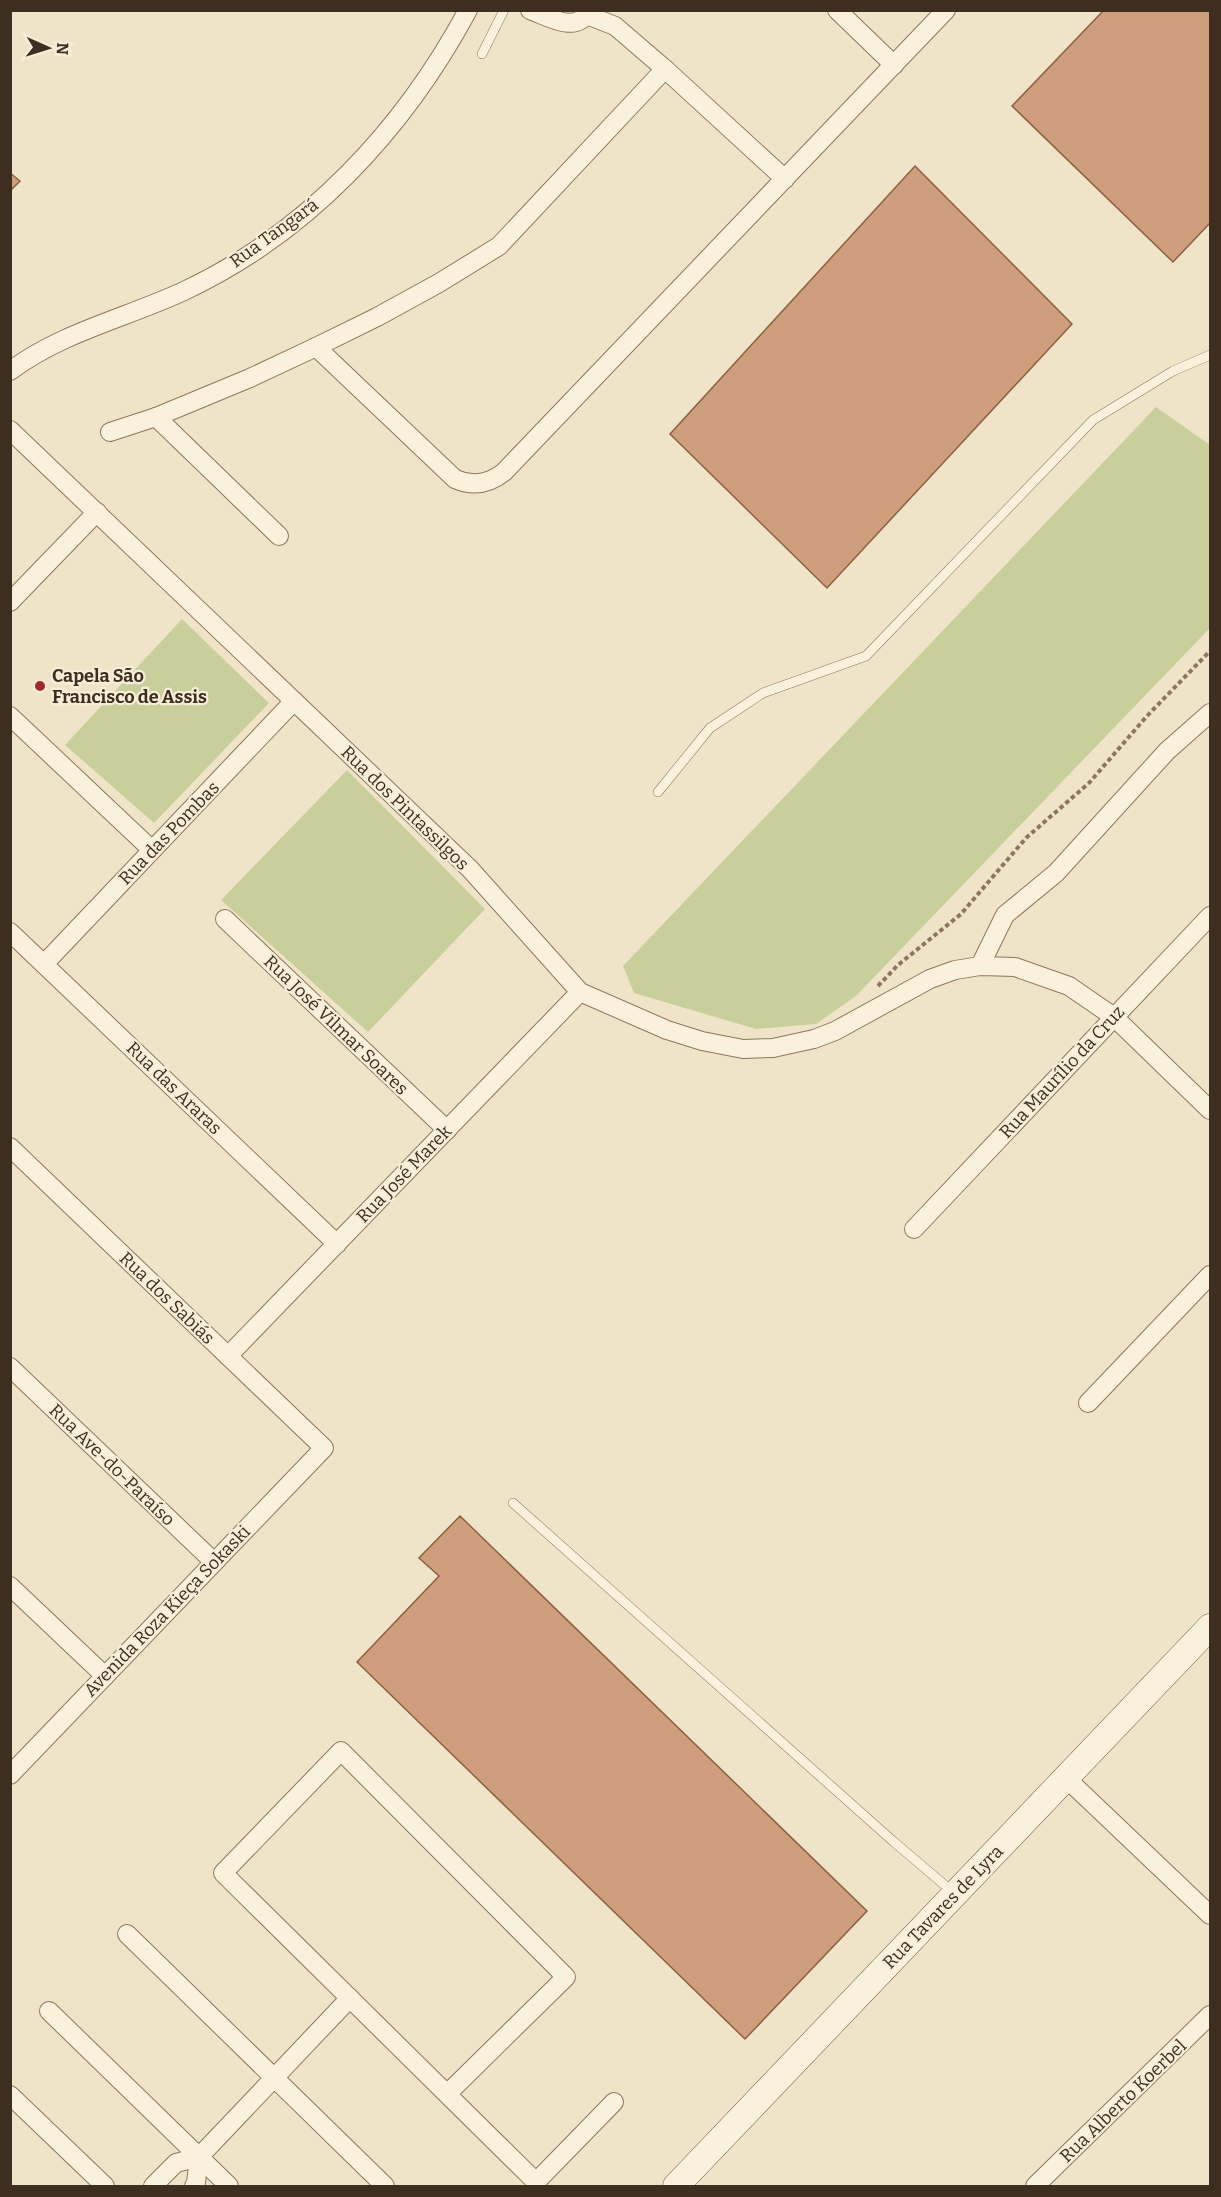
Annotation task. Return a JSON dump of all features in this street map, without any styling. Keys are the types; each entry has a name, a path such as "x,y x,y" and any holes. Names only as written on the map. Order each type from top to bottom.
{"main road":[{"name":"Rua Tavares de Lyra","path":"676,2187 1210,1627"}],"street":[{"name":"Rua Tangará","path":"10,371 62,339 186,290 233,264 295,221 328,193 388,131 433,70 468,10"},
{"path":"530,10 570,25 578,23 587,12 615,26 785,178"},
{"path":"837,10 894,65"},
{"path":"316,347 448,474 470,484 488,482 504,472 946,10"},
{"path":"110,432 156,417 250,378 316,347 439,283 499,246 665,69"},
{"path":"156,417 279,536"},
{"name":"Rua dos Pintassilgos","path":"10,430 470,869 580,993 667,1030 702,1041 743,1049 773,1048 814,1039 835,1031 855,1018 930,979 955,970 980,966 1015,967 1069,986 1114,1017 1210,1110"},
{"path":"10,602 96,512"},
{"name":"Rua das Pombas","path":"44,964 294,702"},
{"path":"980,966 1005,915 1056,873 1167,751 1210,712"},
{"path":"10,716 152,850"},
{"name":"Rua Maurílio da Cruz","path":"914,1229 1210,916"},
{"name":"Rua José Vilmar Soares","path":"225,920 447,1130"},
{"name":"Rua das Araras","path":"10,932 337,1244"},
{"name":"Rua José Marek","path":"228,1356 580,993"},
{"name":"Rua dos Sabiás","path":"10,1148 324,1448"},
{"path":"1088,1403 1210,1275"},
{"name":"Rua Ave-do-Paraíso","path":"10,1367 214,1562"},
{"name":"Avenida Roza Kieça Sokaski","path":"10,1775 324,1448"},
{"path":"10,1586 105,1676"},
{"path":"447,2094 566,1977 341,1751 224,1872 350,1998 447,2094 536,2182 614,2102"},
{"path":"1066,1778 1210,1916"},
{"path":"127,1934 385,2187"},
{"path":"153,2187 176,2163 199,2157 350,1998"},
{"path":"49,2011 229,2187"},
{"name":"Rua Alberto Koerbel","path":"1035,2187 1210,2015"},
{"path":"10,2095 105,2187"},
{"path":"194,2187 199,2157"}],"lane":[{"path":"482,54 504,10"},
{"path":"658,792 710,728 763,693 866,656 1094,420 1173,371 1210,356"},
{"path":"513,1503 885,1834 956,1894"}],"path":[{"path":"855,1018 888,974 961,914 1026,838 1089,783 1154,708 1210,651"}],"green space":[{"path":"1156,407 1210,445 1210,628 856,996 816,1024 756,1029 634,993 623,966"},
{"path":"182,619 269,703 154,823 65,745"},
{"path":"347,770 485,909 368,1032 221,900"}],"building":[{"path":"1104,10 1210,10 1210,223 1173,262 1012,106"},
{"path":"915,166 1072,324 827,588 670,434"},
{"path":"10,173 20,181 10,191"},
{"path":"460,1516 867,1911 745,2039 357,1662 439,1576 419,1558"}],"place":[{"name":"Capela São Francisco de Assis","path":"40,686"}]}
